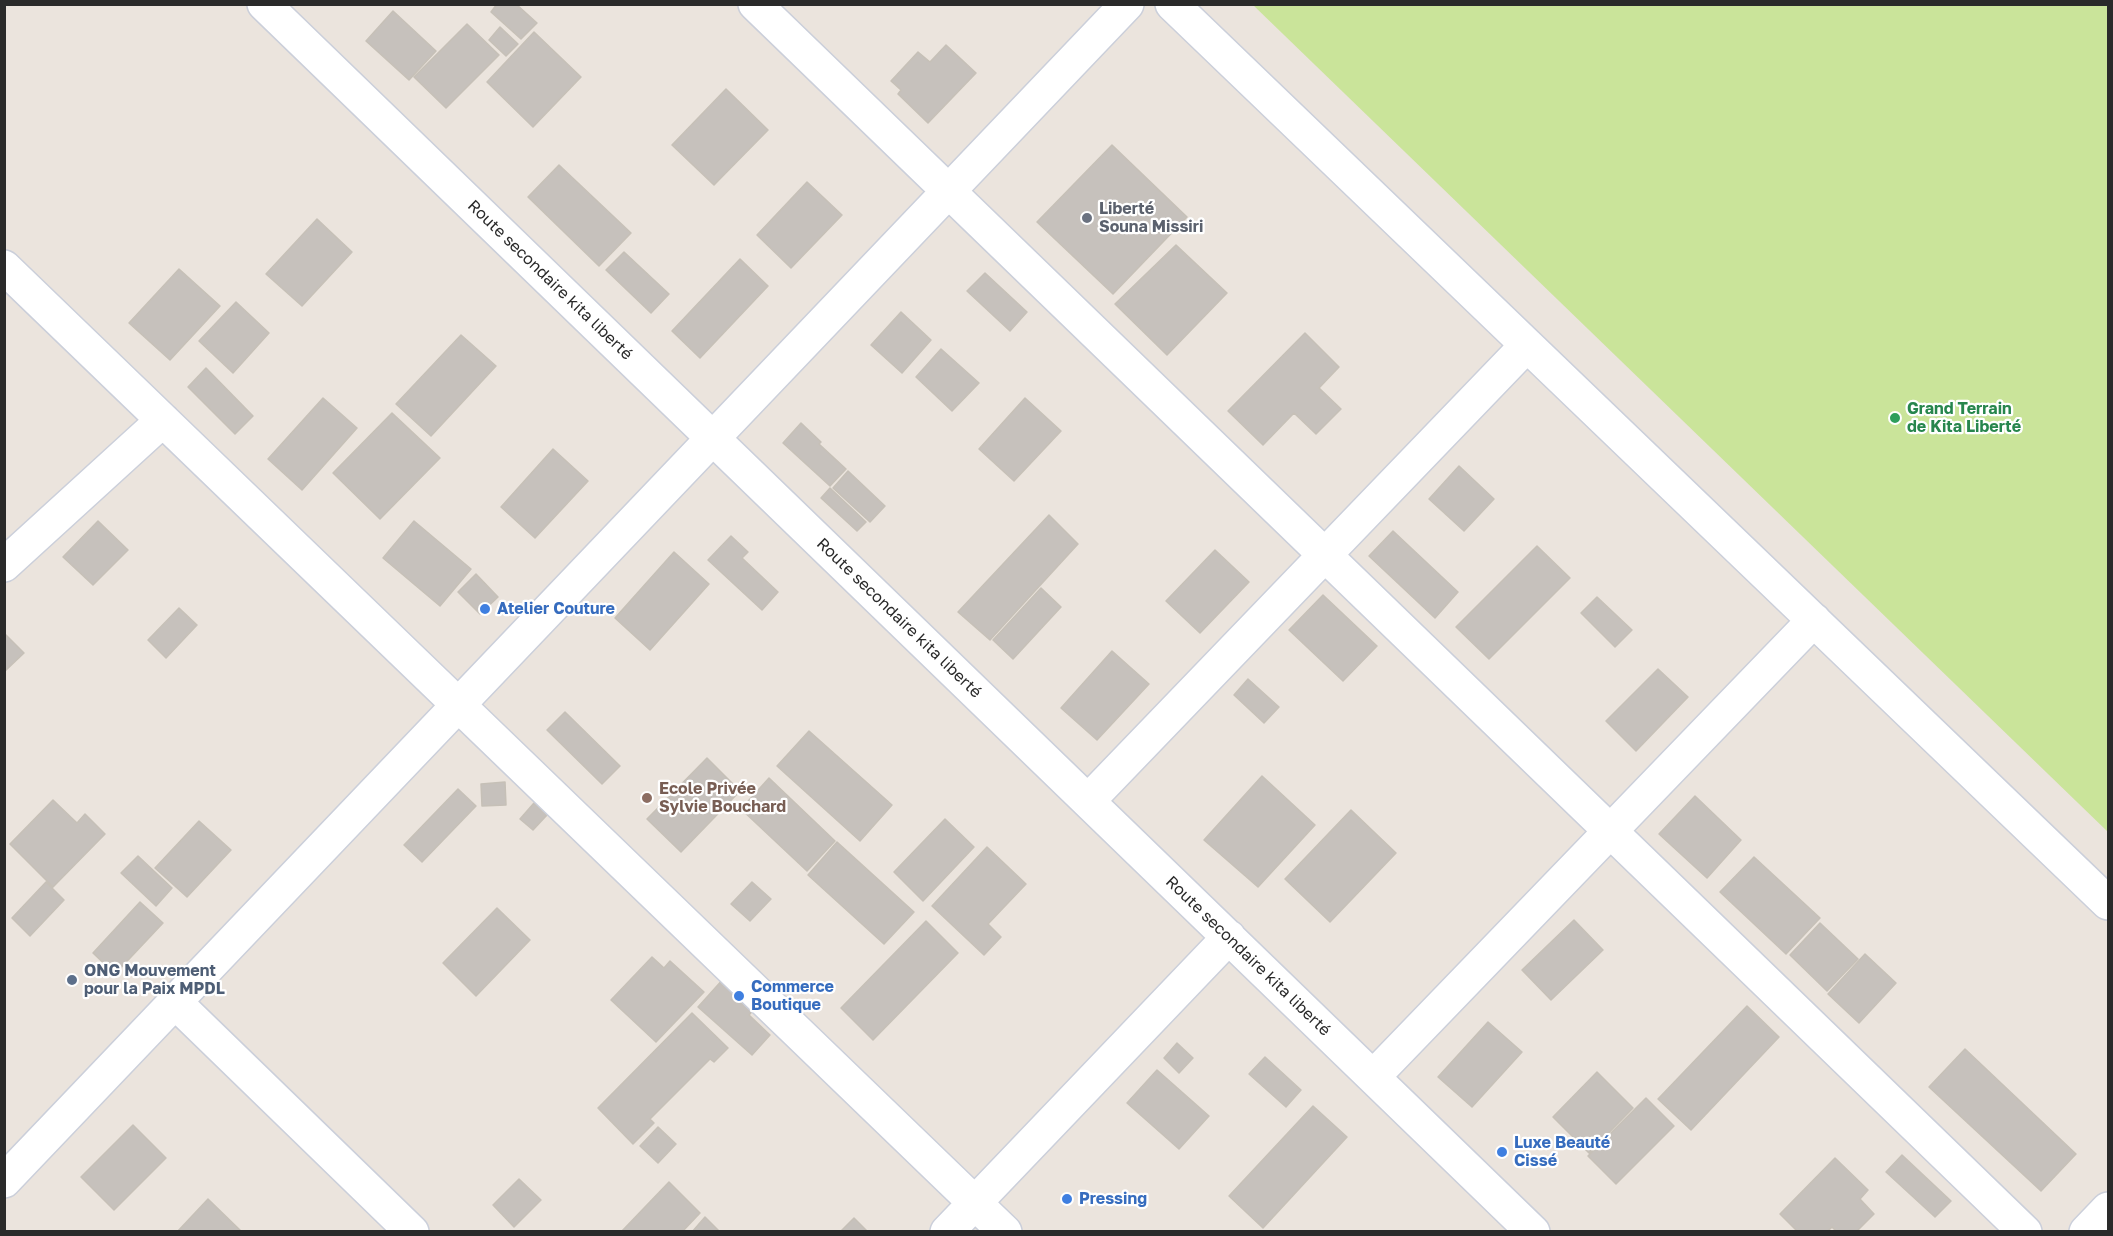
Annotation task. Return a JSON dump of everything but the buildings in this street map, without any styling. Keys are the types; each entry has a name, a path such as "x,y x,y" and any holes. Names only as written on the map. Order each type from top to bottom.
{"street":[{"name":"Route secondaire kita liberté","path":"264,4 1533,1232"},
{"path":"755,4 2025,1232"},
{"path":"4,1181 1127,4"},
{"path":"1172,4 2109,903"},
{"path":"4,267 1005,1232"},
{"path":"1088,801 1527,345"},
{"path":"4,565 162,420"},
{"path":"1373,1077 1814,620"},
{"path":"947,1232 1228,937"},
{"path":"175,1002 412,1232"},
{"path":"2086,1232 2109,1209"}],"green space":[{"name":"Grand Terrain de Kita Liberté","path":"1253,5 2108,5 2108,832"}],"place":[{"name":"Liberté Souna Missiri","path":"1087,218"},
{"name":"Grand Terrain de Kita Liberté","path":"1895,418"},
{"name":"Atelier Couture","path":"485,609"},
{"name":"Ecole Privée Sylvie Bouchard","path":"647,798"},
{"name":"ONG Mouvement pour la Paix MPDL","path":"72,980"},
{"name":"Commerce Boutique","path":"739,996"},
{"name":"Luxe Beauté Cissé","path":"1502,1152"},
{"name":"Pressing","path":"1067,1199"}]}
